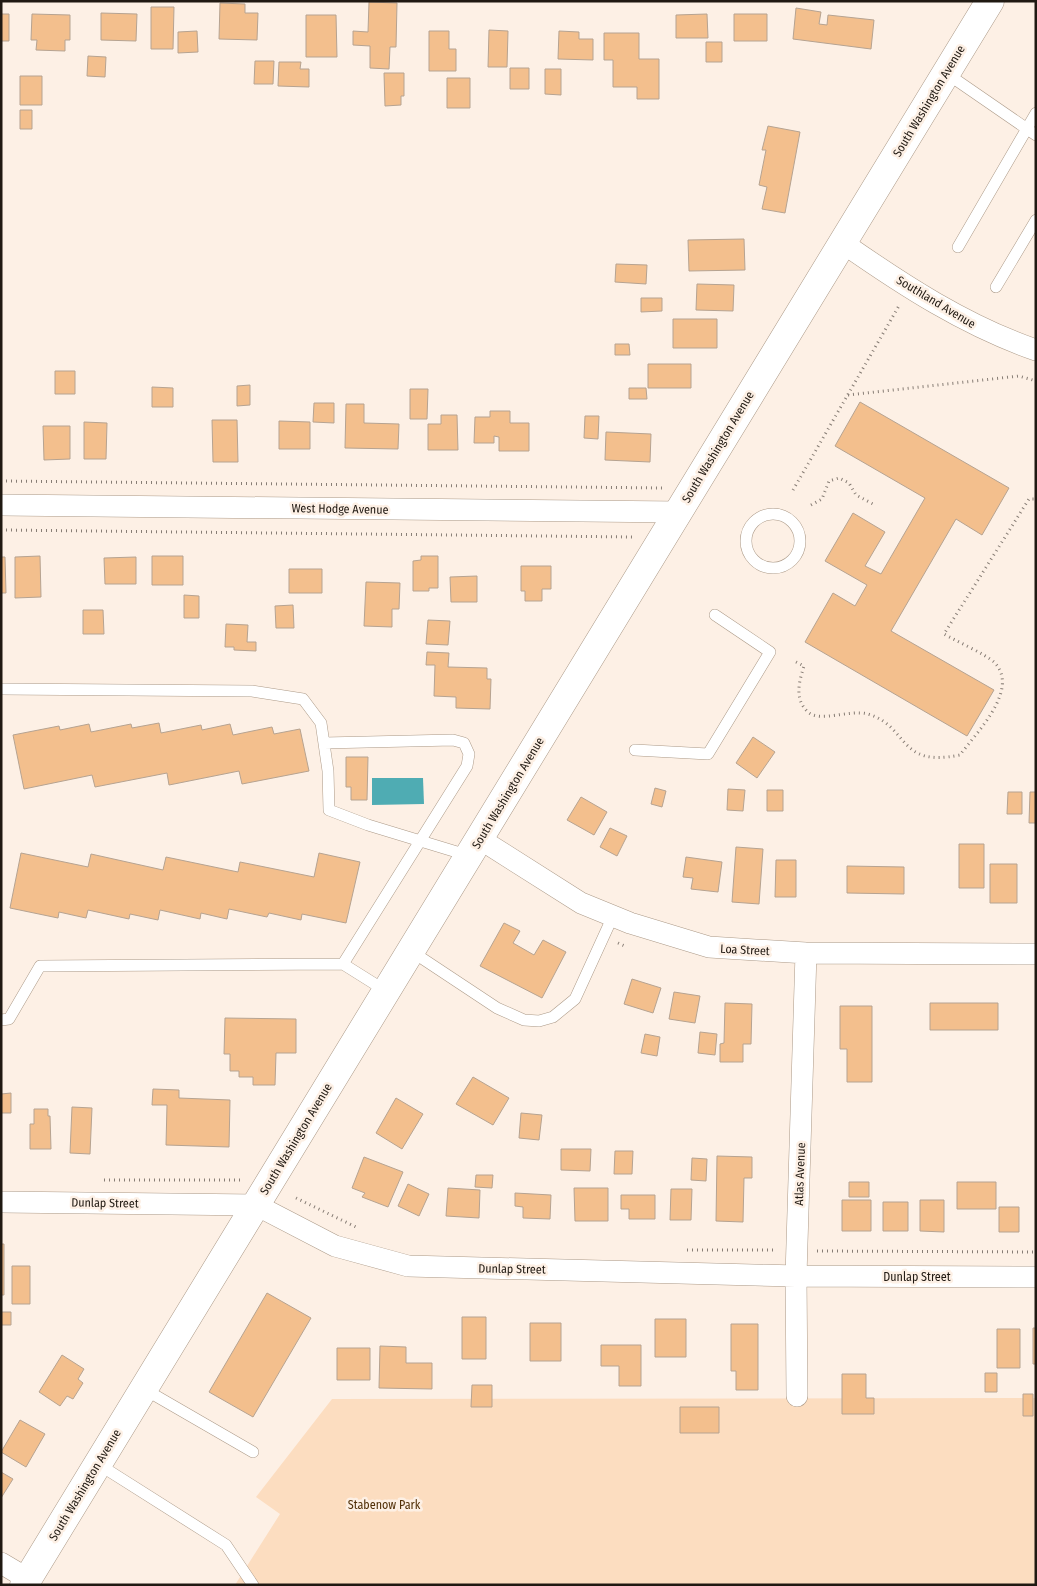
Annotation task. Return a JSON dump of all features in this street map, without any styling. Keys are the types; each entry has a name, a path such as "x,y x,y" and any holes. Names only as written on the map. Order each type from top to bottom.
{"street":[{"name":"South Washington Avenue","path":"26,1582 990,1"},
{"name":"Southland Avenue","path":"843,243 960,319 1002,339 1036,350"},
{"name":"West Hodge Avenue","path":"1,505 679,512"},
{"name":"Loa Street","path":"475,848 581,902 613,916 709,947 806,953 1036,954"},
{"name":"Atlas Avenue","path":"797,1396 796,1276 806,953"},
{"name":"Dunlap Street","path":"1,1202 256,1204 335,1246 408,1266 796,1276 1036,1277"},
{"path":"1,1563 26,1582"}],"lane":[{"path":"946,74 1031,132"},
{"path":"958,246 1031,132 1036,113"},
{"path":"996,287 1036,220"},
{"path":"774,514 791,520 800,537 800,546 792,561 776,568 760,565 750,558 746,544 750,526 765,515 774,514"},
{"path":"635,750 708,754 770,652 715,615"},
{"path":"1,690 252,691 304,699 321,723 328,771 329,810 368,825 420,839 475,848"},
{"path":"324,743 453,740 464,743 469,754 467,766 343,964"},
{"path":"411,951 497,1008 524,1020 539,1021 553,1017 576,999 613,916"},
{"path":"1,1020 9,1018 40,966 343,964 386,991"},
{"path":"144,1389 253,1452"},
{"path":"98,1464 226,1545 253,1585"}],"path":[{"path":"793,490 910,287"},
{"path":"848,396 1018,376 1036,381"},
{"path":"812,505 822,499 829,481 839,478 849,483 856,495 873,504"},
{"path":"1,481 663,488"},
{"path":"796,662 804,666 798,685 800,703 810,714 824,717 855,711 863,713 884,722 906,746 921,756 940,759 960,755 1000,700 1003,680 994,663 944,634 1029,499 1036,499"},
{"path":"1,530 633,537"},
{"path":"101,1180 240,1180"},
{"path":"296,1198 364,1230"},
{"path":"680,1250 1036,1252"}],"green space":[{"name":"Stabenow Park","path":"1036,1398 1036,1585 235,1585 280,1514 256,1497 332,1399"}],"water":[{"path":"372,778 423,778 424,804 372,805"}],"building":[{"path":"369,2 397,3 396,47 390,47 389,69 370,68 370,46 353,45 353,31 368,32"},
{"path":"220,3 245,4 245,13 258,13 257,40 219,39"},
{"path":"151,7 174,7 173,49 151,49"},
{"path":"796,8 821,12 819,24 827,25 828,15 874,20 871,49 793,39"},
{"path":"101,13 137,14 136,41 101,40"},
{"path":"1,14 9,14 9,41 1,41"},
{"path":"32,14 70,15 70,40 65,40 65,51 36,50 37,40 31,40"},
{"path":"707,14 708,38 676,38 676,15"},
{"path":"734,14 767,14 767,41 734,41"},
{"path":"306,15 336,15 337,57 306,57"},
{"path":"489,30 508,31 507,67 488,67"},
{"path":"197,31 198,52 178,53 178,32"},
{"path":"429,31 449,31 449,49 456,49 456,71 429,71"},
{"path":"559,31 579,32 579,39 593,39 593,60 558,59"},
{"path":"604,33 639,33 639,59 659,59 659,99 637,99 637,87 613,87 613,60 604,60"},
{"path":"706,42 722,42 722,62 706,62"},
{"path":"88,56 106,57 105,77 87,76"},
{"path":"255,61 274,61 273,84 254,84"},
{"path":"279,62 301,62 300,69 309,69 309,87 278,86"},
{"path":"510,68 529,68 529,89 510,89"},
{"path":"545,69 561,69 561,95 545,94"},
{"path":"384,73 404,73 404,96 401,96 401,105 385,106"},
{"path":"20,76 42,76 42,105 20,105"},
{"path":"447,78 470,78 470,108 447,108"},
{"path":"20,110 32,110 32,129 20,129"},
{"path":"768,126 800,132 785,213 762,209 767,187 759,185 766,150 762,150"},
{"path":"744,239 745,270 689,271 688,240"},
{"path":"616,264 647,265 646,284 615,282"},
{"path":"697,284 734,285 733,311 696,310"},
{"path":"641,298 662,298 662,311 641,312"},
{"path":"673,319 717,319 717,348 673,348"},
{"path":"615,344 629,344 630,355 615,355"},
{"path":"648,364 691,364 691,388 648,388"},
{"path":"55,371 75,371 75,394 55,394"},
{"path":"250,385 250,405 237,406 237,386"},
{"path":"152,387 173,388 173,407 152,407"},
{"path":"629,388 646,388 647,399 629,399"},
{"path":"410,389 428,389 427,419 410,419"},
{"path":"860,402 1009,488 982,535 956,519 891,631 994,690 967,736 805,642 833,593 855,606 867,585 825,561 853,513 885,532 865,566 881,574 925,498 835,446"},
{"path":"314,403 334,403 334,423 313,422"},
{"path":"346,404 364,404 364,423 399,424 398,449 345,448"},
{"path":"490,411 510,411 510,423 529,423 529,451 499,451 499,437 494,436 494,443 474,443 475,417 490,417"},
{"path":"441,415 457,415 458,450 428,450 428,424 441,424"},
{"path":"585,416 599,416 598,439 584,438"},
{"path":"212,420 237,420 238,462 213,462"},
{"path":"279,421 310,422 310,449 279,449"},
{"path":"84,422 107,423 106,459 84,459"},
{"path":"43,426 70,426 70,459 44,460"},
{"path":"606,432 651,434 650,462 605,460"},
{"path":"40,556 41,597 15,598 15,557"},
{"path":"152,556 183,556 183,585 152,585"},
{"path":"421,556 438,556 438,588 429,588 429,591 413,591 413,561 421,560"},
{"path":"1,557 5,557 6,593 1,593"},
{"path":"136,557 136,584 105,584 104,558"},
{"path":"521,566 551,566 551,589 542,589 542,601 525,601 525,591 521,591"},
{"path":"289,569 322,569 322,593 289,593"},
{"path":"477,576 477,602 451,602 450,577"},
{"path":"366,582 400,583 399,609 392,609 392,627 364,626"},
{"path":"184,595 199,596 199,618 184,618"},
{"path":"293,605 294,628 276,628 275,606"},
{"path":"83,610 103,610 104,634 83,634"},
{"path":"428,620 450,621 448,645 426,644"},
{"path":"226,624 248,625 247,642 256,642 256,651 234,650 234,647 225,647"},
{"path":"427,652 449,653 448,667 487,668 487,679 491,679 490,709 456,708 456,697 434,696 435,665 426,665"},
{"path":"159,723 161,733 201,725 202,730 230,724 233,735 272,727 274,734 300,729 309,771 242,784 239,771 169,785 167,773 95,787 92,775 24,789 13,735 59,726 60,730 89,724 91,732 131,724 132,728"},
{"path":"753,737 775,752 757,778 736,763"},
{"path":"346,757 368,757 367,800 351,800 351,787 346,787"},
{"path":"655,788 666,791 662,807 651,804"},
{"path":"728,789 745,790 743,811 727,810"},
{"path":"767,790 783,790 783,811 767,811"},
{"path":"1008,792 1022,792 1022,814 1007,814"},
{"path":"1030,792 1036,792 1036,823 1029,823"},
{"path":"581,797 607,812 594,835 567,820"},
{"path":"610,828 627,836 617,856 600,847"},
{"path":"959,844 984,844 984,888 959,888"},
{"path":"736,847 763,849 759,904 732,902"},
{"path":"21,853 88,867 91,854 163,870 166,857 238,872 240,862 314,877 319,853 360,862 346,923 302,914 301,920 269,913 267,917 229,909 227,919 201,913 200,919 160,910 158,920 130,914 129,919 88,910 86,918 59,912 58,918 10,908"},
{"path":"686,857 722,862 718,892 691,889 693,878 683,877"},
{"path":"776,860 796,860 796,897 775,897"},
{"path":"990,864 1017,864 1017,903 990,903"},
{"path":"847,866 904,867 904,894 847,893"},
{"path":"504,923 520,931 513,943 534,955 543,940 566,952 542,998 480,966"},
{"path":"632,979 661,988 653,1013 624,1004"},
{"path":"674,992 700,996 695,1023 669,1019"},
{"path":"725,1003 752,1004 751,1044 743,1044 743,1062 720,1062 720,1044 724,1043"},
{"path":"930,1003 998,1003 998,1030 930,1030"},
{"path":"840,1006 872,1006 872,1082 847,1082 847,1049 840,1049"},
{"path":"225,1018 296,1019 296,1053 276,1053 275,1085 253,1085 253,1077 239,1077 239,1071 230,1071 230,1054 224,1054"},
{"path":"700,1032 717,1034 715,1055 698,1053"},
{"path":"645,1034 660,1037 657,1056 641,1053"},
{"path":"473,1077 509,1098 493,1125 456,1104"},
{"path":"153,1089 179,1090 179,1098 230,1100 229,1147 166,1145 167,1105 152,1105"},
{"path":"11,1093 11,1113 1,1113 1,1094"},
{"path":"396,1098 423,1114 402,1149 376,1133"},
{"path":"72,1107 92,1108 90,1154 70,1153"},
{"path":"34,1109 48,1109 51,1149 30,1149 30,1124 34,1124"},
{"path":"521,1113 542,1115 539,1140 519,1138"},
{"path":"561,1149 591,1149 590,1171 561,1170"},
{"path":"615,1151 633,1151 632,1174 614,1174"},
{"path":"717,1156 752,1157 752,1178 744,1178 743,1222 716,1221"},
{"path":"364,1157 403,1172 388,1207 362,1197 365,1193 352,1188"},
{"path":"692,1158 707,1159 706,1181 691,1180"},
{"path":"476,1175 493,1175 492,1188 475,1187"},
{"path":"849,1182 869,1182 869,1197 849,1197"},
{"path":"957,1182 996,1182 996,1209 957,1209"},
{"path":"408,1184 429,1194 419,1216 398,1206"},
{"path":"448,1188 480,1190 479,1218 446,1216"},
{"path":"574,1188 608,1188 608,1221 575,1221"},
{"path":"671,1189 692,1189 691,1220 670,1220"},
{"path":"515,1193 551,1195 550,1219 523,1218 523,1207 515,1206"},
{"path":"621,1195 655,1195 655,1219 629,1219 629,1209 621,1209"},
{"path":"842,1200 871,1200 871,1231 842,1231"},
{"path":"920,1200 944,1200 944,1232 920,1231"},
{"path":"883,1202 908,1202 908,1231 883,1231"},
{"path":"999,1207 1019,1207 1019,1232 999,1232"},
{"path":"1,1244 4,1244 4,1295 1,1295"},
{"path":"12,1266 30,1266 30,1304 12,1304"},
{"path":"267,1293 311,1318 253,1417 209,1392"},
{"path":"1,1312 11,1312 11,1325 1,1325"},
{"path":"462,1317 486,1317 486,1359 462,1359"},
{"path":"655,1319 686,1319 686,1357 655,1357"},
{"path":"530,1323 561,1323 561,1361 530,1361"},
{"path":"731,1324 758,1324 758,1390 736,1390 736,1371 731,1371"},
{"path":"1033,1328 1036,1328 1036,1364 1033,1364"},
{"path":"997,1329 1020,1329 1020,1368 997,1368"},
{"path":"601,1345 641,1345 641,1386 619,1386 619,1366 601,1366"},
{"path":"380,1346 406,1347 406,1363 432,1363 432,1389 379,1388"},
{"path":"337,1348 370,1348 370,1380 337,1380"},
{"path":"62,1355 84,1369 78,1379 83,1383 73,1399 67,1396 60,1406 39,1392"},
{"path":"985,1373 997,1373 997,1392 985,1392"},
{"path":"842,1374 866,1374 866,1398 874,1398 874,1414 842,1414"},
{"path":"472,1385 492,1385 492,1407 471,1407"},
{"path":"1023,1394 1033,1394 1033,1416 1023,1416"},
{"path":"680,1407 719,1407 719,1433 680,1433"},
{"path":"20,1420 45,1434 26,1467 1,1452"},
{"path":"1,1472 13,1479 1,1498"}]}
